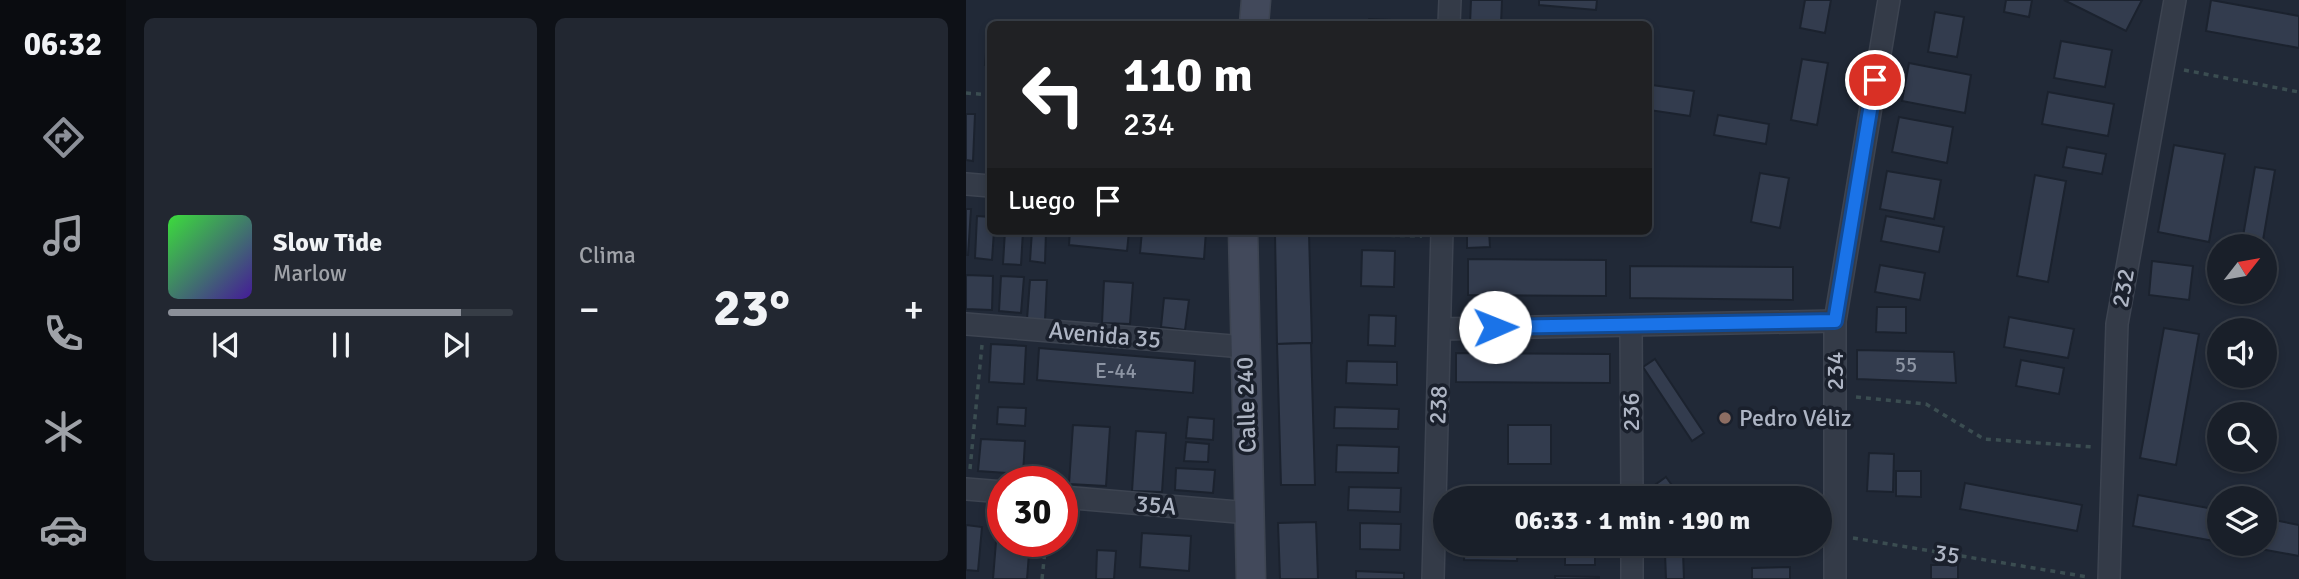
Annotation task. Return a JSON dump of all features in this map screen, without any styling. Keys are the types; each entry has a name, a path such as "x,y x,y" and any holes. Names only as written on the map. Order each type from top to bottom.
{"street":[{"path":"1255,21 1256,0"},
{"path":"1449,21 1450,0"},
{"name":"234","path":"1835,579 1835,321 1889,0"},
{"name":"232","path":"2109,579 2117,324 2175,0"},
{"path":"966,184 987,186"},
{"name":"Calle 240","path":"1243,235 1251,579"},
{"name":"238","path":"1433,579 1442,235"},
{"path":"1441,329 1835,321"},
{"name":"Avenida 35","path":"975,324 1244,347"},
{"name":"236","path":"1631,325 1632,486"},
{"path":"967,489 987,491"},
{"name":"35A","path":"1078,498 1249,513"},
{"path":"1632,556 1633,579"}],"path":[{"path":"2163,66 2299,92"},
{"path":"966,93 987,95"},
{"path":"967,489 975,324"},
{"path":"1835,394 1926,404 1984,439 2113,449"},
{"name":"35","path":"1835,535 2100,579"},
{"path":"1042,579 1044,557"}],"building":[{"path":"1471,0 1502,0 1501,21 1470,21"},
{"path":"1539,0 1597,0 1596,10 1539,5"},
{"path":"1805,0 1831,0 1825,33 1800,28"},
{"path":"2006,0 2032,0 2029,17 2004,12"},
{"path":"2064,0 2142,0 2126,31"},
{"path":"2211,0 2299,16 2299,48 2206,31"},
{"path":"1935,12 1964,17 1957,57 1928,52"},
{"path":"1369,19 1412,21 1369,21"},
{"path":"2061,41 2112,50 2105,87 2054,78"},
{"path":"1802,59 1828,63 1817,125 1791,120"},
{"path":"1909,63 1971,75 1965,113 1902,101"},
{"path":"1652,85 1694,91 1690,116 1652,110"},
{"path":"2048,92 2114,104 2108,136 2042,124"},
{"path":"966,114 975,114 973,161 966,160"},
{"path":"1718,115 1769,124 1766,144 1714,135"},
{"path":"1899,117 1953,127 1947,163 1892,152"},
{"path":"2174,145 2225,154 2207,242 2158,232"},
{"path":"2067,147 2106,154 2102,174 2063,167"},
{"path":"2255,167 2275,170 2264,234 2243,234"},
{"path":"1887,171 1941,180 1934,219 1880,209"},
{"path":"1760,173 1789,178 1780,228 1751,222"},
{"path":"2035,175 2066,181 2048,282 2017,276"},
{"path":"966,209 971,209 968,255 966,255"},
{"path":"977,216 987,217 987,235 994,235 992,260 975,258"},
{"path":"1886,216 1944,227 1939,252 1881,241"},
{"path":"1005,235 1023,235 1021,265 1003,264"},
{"path":"1032,235 1046,235 1045,263 1030,261"},
{"path":"1070,235 1129,235 1127,251 1069,245"},
{"path":"1142,235 1206,235 1204,259 1140,253"},
{"path":"1275,235 1309,235 1312,343 1277,344"},
{"path":"1467,235 1489,235 1490,247 1467,248"},
{"path":"1362,250 1395,251 1394,287 1361,286"},
{"path":"1468,259 1606,260 1606,296 1468,295"},
{"path":"2152,261 2193,266 2189,300 2149,295"},
{"path":"1880,265 1925,273 1920,300 1875,292"},
{"path":"1630,266 1793,267 1793,300 1630,298"},
{"path":"966,275 993,276 992,310 966,309"},
{"path":"1001,276 1024,277 1021,313 999,311"},
{"path":"1030,280 1047,280 1045,320 1027,319"},
{"path":"1104,281 1133,283 1130,324 1102,323"},
{"path":"1164,298 1189,300 1185,330 1161,327"},
{"path":"1877,307 1906,307 1906,333 1876,332"},
{"path":"1369,315 1396,316 1395,346 1368,345"},
{"path":"2009,317 2074,329 2068,358 2004,347"},
{"path":"2164,328 2199,334 2176,465 2140,458"},
{"path":"1311,343 1315,485 1281,485 1277,344"},
{"path":"991,344 1026,346 1024,384 989,382"},
{"path":"1039,348 1195,361 1193,393 1037,380"},
{"path":"1857,350 1954,352 1956,383 1857,379"},
{"path":"1456,353 1610,354 1610,383 1456,382"},
{"path":"1655,359 1704,433 1692,441 1643,367"},
{"path":"2021,360 2064,368 2059,394 2016,386"},
{"path":"1347,361 1397,362 1397,385 1346,383"},
{"path":"998,407 1026,408 1025,426 997,424"},
{"path":"1335,407 1399,409 1398,429 1334,428"},
{"path":"1188,417 1214,419 1213,440 1186,438"},
{"path":"1073,425 1110,427 1106,486 1078,484 1078,466 1070,466"},
{"path":"1508,425 1551,425 1551,464 1508,464"},
{"path":"1136,431 1166,433 1162,492 1132,491"},
{"path":"981,439 1025,441 1023,466 987,466 987,472 978,471"},
{"path":"1186,442 1209,444 1208,462 1184,461"},
{"path":"1337,445 1399,447 1398,473 1336,472"},
{"path":"1869,453 1894,454 1893,492 1867,491"},
{"path":"1176,468 1215,470 1213,493 1175,490"},
{"path":"1896,471 1921,471 1921,497 1896,496"},
{"path":"1666,477 1673,486 1653,486"},
{"path":"1965,483 2082,505 2077,531 1960,509"},
{"path":"1349,487 1401,488 1400,512 1348,510"},
{"path":"2138,495 2207,508 2207,540 2133,526"},
{"path":"2277,521 2299,525 2299,556 2277,552"},
{"path":"1316,522 1318,579 1280,579 1278,523"},
{"path":"1360,523 1401,524 1400,550 1360,549"},
{"path":"966,525 982,527 978,571 966,570"},
{"path":"1142,533 1191,536 1189,571 1140,567"},
{"path":"1097,550 1116,551 1114,579 1096,579"},
{"path":"1464,556 1517,556 1517,561 1464,560"},
{"path":"1565,556 1595,556 1595,565 1565,565"},
{"path":"1665,556 1683,556 1684,579 1666,579"},
{"path":"995,557 1029,557 1027,579 993,579"},
{"path":"1931,565 1958,565 1958,579 1931,579"},
{"path":"1790,567 1790,579 1752,579 1752,568"},
{"path":"1356,571 1404,573 1404,579 1356,579"},
{"path":"1555,576 1599,577 1599,579 1555,579"}],"place":[{"name":"Pedro Véliz","path":"1725,418"}],"route":[{"path":"1495,327 1835,321 1875,80"}]}
